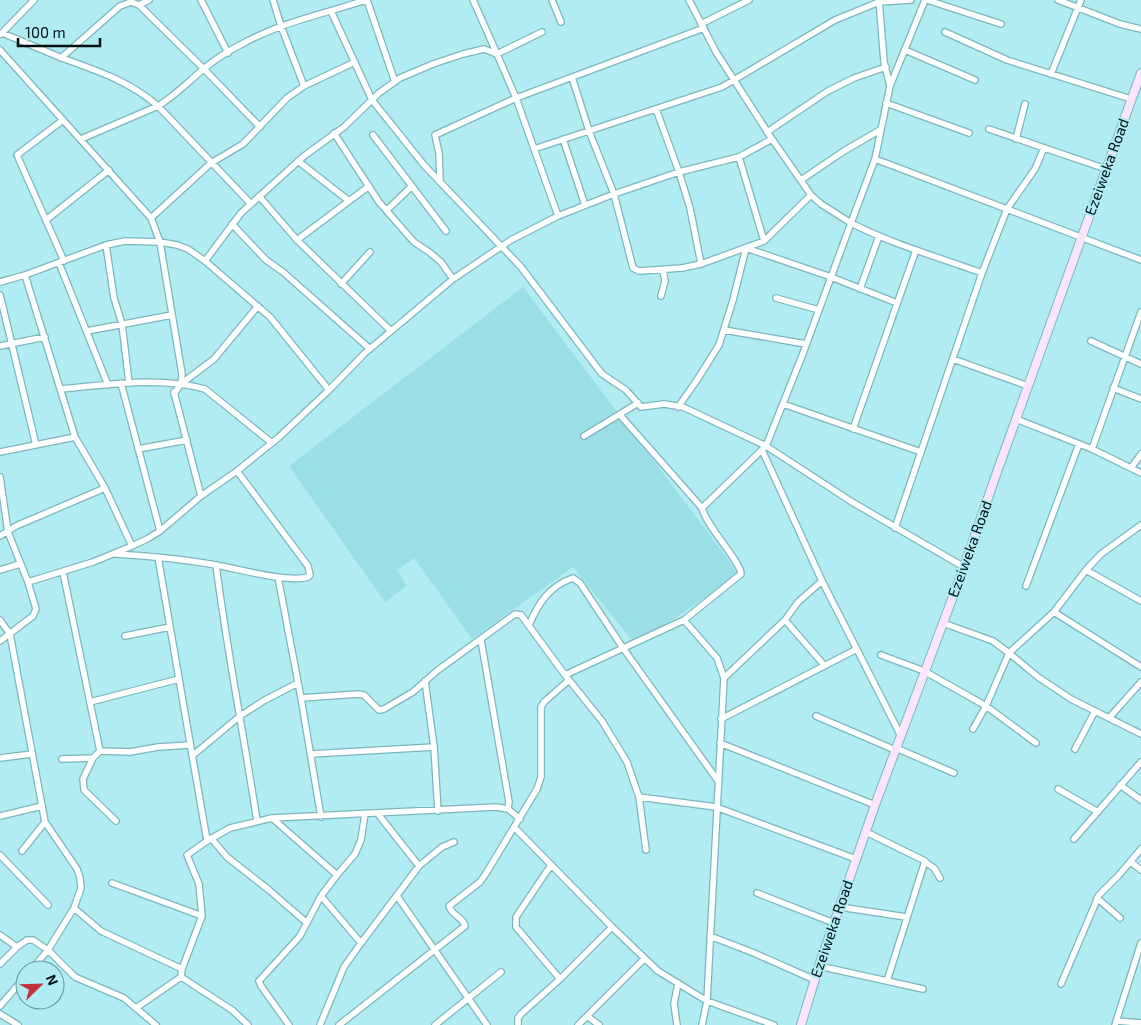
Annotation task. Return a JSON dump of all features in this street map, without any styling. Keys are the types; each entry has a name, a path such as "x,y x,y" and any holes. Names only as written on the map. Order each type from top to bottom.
{"main road":[{"name":"Ezeiweka Road","path":"801,1025 819,966 875,805 964,567 1081,237 1141,76"}],"street":[{"path":"34,0 1,34 114,77 143,93 158,106 251,204"},
{"path":"139,5 149,0"},
{"path":"202,0 228,53"},
{"path":"273,0 304,86"},
{"path":"81,139 170,99 204,69 242,44 281,26 318,13 366,0 395,82"},
{"path":"473,0 516,98 558,216"},
{"path":"552,0 562,22"},
{"path":"689,0 716,52 767,132 811,195 851,223 879,236 982,273"},
{"path":"440,180 439,153 435,134 516,98 702,26 749,0"},
{"path":"534,149 722,87 835,20 879,1 911,0"},
{"path":"702,508 764,448 783,404 875,159 890,86 926,0 1001,24"},
{"path":"1058,0 1120,24 1141,29"},
{"path":"1051,74 1081,0"},
{"path":"879,1 886,67 890,86"},
{"path":"61,58 120,6 131,2 139,5 260,127"},
{"path":"331,11 372,100 424,165 440,180 500,247 522,267 602,374 626,390 641,407 664,404 683,407 764,448 895,528 964,567"},
{"path":"205,261 241,213 259,196 298,161 395,82 433,64 463,54 484,49 497,54 542,32"},
{"path":"945,32 1007,60 1132,99"},
{"path":"0,50 151,218 160,242 182,374 182,384"},
{"path":"905,50 975,80"},
{"path":"151,218 211,163 243,144 287,98 304,86 355,62"},
{"path":"767,132 828,91 854,78 886,67"},
{"path":"572,77 589,131 614,194 633,268 638,271 682,268 701,264 746,248 764,240 811,195"},
{"path":"886,104 969,133"},
{"path":"1016,139 1025,104"},
{"path":"656,109 690,208 701,264"},
{"path":"63,120 17,155 46,220 108,384"},
{"path":"989,129 1106,170"},
{"path":"801,180 844,151 880,130"},
{"path":"334,133 386,210 414,242 441,262 453,279"},
{"path":"373,135 446,231"},
{"path":"563,139 586,205"},
{"path":"28,582 62,572 148,540 201,496 237,471 272,443 370,349 453,279 511,240 558,216 614,194 679,172 739,157 772,139"},
{"path":"895,528 982,273 1007,209 1035,169 1044,148"},
{"path":"739,157 764,240"},
{"path":"875,159 1141,260"},
{"path":"298,161 349,201"},
{"path":"46,220 109,170"},
{"path":"297,240 369,186"},
{"path":"386,210 412,186"},
{"path":"259,196 297,240 391,331"},
{"path":"232,224 266,260 283,272 370,349"},
{"path":"860,289 879,236"},
{"path":"0,282 25,275 106,245 125,241 160,242 176,245 188,249 205,261 270,317 329,390"},
{"path":"106,245 114,298 122,324 129,383"},
{"path":"746,248 831,277 897,303"},
{"path":"678,407 719,345 746,248"},
{"path":"853,429 916,250"},
{"path":"341,284 370,252"},
{"path":"661,296 665,281 663,270"},
{"path":"25,275 75,437 105,488 132,546"},
{"path":"0,295 36,445"},
{"path":"776,298 819,310"},
{"path":"174,394 182,384 214,359 258,306"},
{"path":"1092,449 1125,356 1138,330 1141,312"},
{"path":"87,331 172,315"},
{"path":"724,330 806,344"},
{"path":"0,346 45,337"},
{"path":"1091,341 1141,364"},
{"path":"953,359 1028,386"},
{"path":"61,389 129,383 182,384 205,389 272,443"},
{"path":"120,384 160,531"},
{"path":"172,384 201,496"},
{"path":"1114,388 1141,399"},
{"path":"584,436 638,403"},
{"path":"783,404 921,452"},
{"path":"339,1025 465,926 463,920 451,911 449,906 480,882 515,828 537,789 541,777 541,707 544,702 567,677 623,648 684,620 741,574 740,567 718,537 702,508 620,414"},
{"path":"1016,419 1092,449 1141,473"},
{"path":"0,452 75,437"},
{"path":"138,449 187,440"},
{"path":"1026,586 1079,444"},
{"path":"764,448 822,581 901,736"},
{"path":"1131,468 1141,454"},
{"path":"113,554 158,557 216,565 278,577 304,578 310,575 308,566 237,471"},
{"path":"0,477 8,532 28,582 36,610 35,613 0,641"},
{"path":"0,536 16,526 105,488"},
{"path":"972,730 986,706 1009,653 1054,612 1086,570 1101,554 1138,532 1141,525"},
{"path":"158,557 190,746 209,839 227,857 307,923"},
{"path":"0,570 20,564"},
{"path":"216,565 225,633 258,821"},
{"path":"1086,570 1141,601"},
{"path":"62,572 100,751"},
{"path":"278,577 302,698 321,817"},
{"path":"529,625 536,609 546,594 564,581 573,578 580,583 623,648 718,780"},
{"path":"724,678 785,620 798,602 822,581"},
{"path":"1054,612 1141,667"},
{"path":"302,698 358,694 364,695 379,710 384,709 413,692 438,670 515,614 521,615 602,721 626,762 639,797 646,850"},
{"path":"0,620 10,634 45,822 80,878 81,888 74,908 48,950 40,960"},
{"path":"684,620 717,658 724,678 707,1001 702,1025"},
{"path":"785,620 824,666"},
{"path":"943,622 993,642 1038,677 1071,699 1141,734"},
{"path":"125,636 170,626"},
{"path":"481,640 509,802 508,809"},
{"path":"722,718 856,648"},
{"path":"881,655 924,671 986,706 1036,743"},
{"path":"90,702 179,679"},
{"path":"425,681 434,747 438,811"},
{"path":"1109,718 1141,682"},
{"path":"192,756 240,716 265,700 298,683"},
{"path":"1075,749 1095,711"},
{"path":"816,716 954,773"},
{"path":"720,743 875,805"},
{"path":"116,821 84,790 83,779 93,758 100,751 130,752 158,747 190,746"},
{"path":"310,754 434,747"},
{"path":"0,758 32,754"},
{"path":"62,759 93,758"},
{"path":"1074,839 1141,762"},
{"path":"1120,786 1141,800"},
{"path":"1058,789 1098,812"},
{"path":"639,797 716,807 856,859"},
{"path":"0,816 42,806"},
{"path":"136,1008 181,977 182,969 202,916 198,879 188,855 209,839 230,828 272,818 496,807 508,809 520,819"},
{"path":"289,1025 259,981 300,936 322,896 359,847 365,814"},
{"path":"378,814 419,866"},
{"path":"272,818 337,875"},
{"path":"22,851 45,822"},
{"path":"515,828 658,971 707,1001 774,1025"},
{"path":"866,832 924,859 925,862 934,868 940,878"},
{"path":"320,1025 344,967 361,943 419,866 442,847 454,842"},
{"path":"1061,984 1097,898 1141,849"},
{"path":"0,855 48,905"},
{"path":"887,981 925,862"},
{"path":"1131,862 1141,870"},
{"path":"552,865 515,921 516,926 560,979"},
{"path":"112,883 202,916"},
{"path":"757,894 834,923"},
{"path":"322,896 361,943"},
{"path":"397,896 487,1025"},
{"path":"1097,898 1120,918"},
{"path":"840,907 906,917"},
{"path":"74,908 101,931 182,969"},
{"path":"518,1025 520,1014 560,979 612,927"},
{"path":"0,935 17,947"},
{"path":"710,936 754,952 815,980"},
{"path":"0,964 17,947 27,940 34,940 48,950 75,977 124,998 156,1025"},
{"path":"1141,943 1116,1023 1141,1023"},
{"path":"578,1025 644,959"},
{"path":"819,966 923,989"},
{"path":"435,1025 500,972"},
{"path":"181,977 232,1010 248,1025"},
{"path":"677,1025 674,1004 678,983"},
{"path":"0,1006 15,989"},
{"path":"0,1014 18,1025"},
{"path":"587,1016 599,1025"}],"shaded area":[{"path":"523,287 739,574 636,645 573,567 472,639 414,558 397,570 407,586 385,602 289,466"}]}
